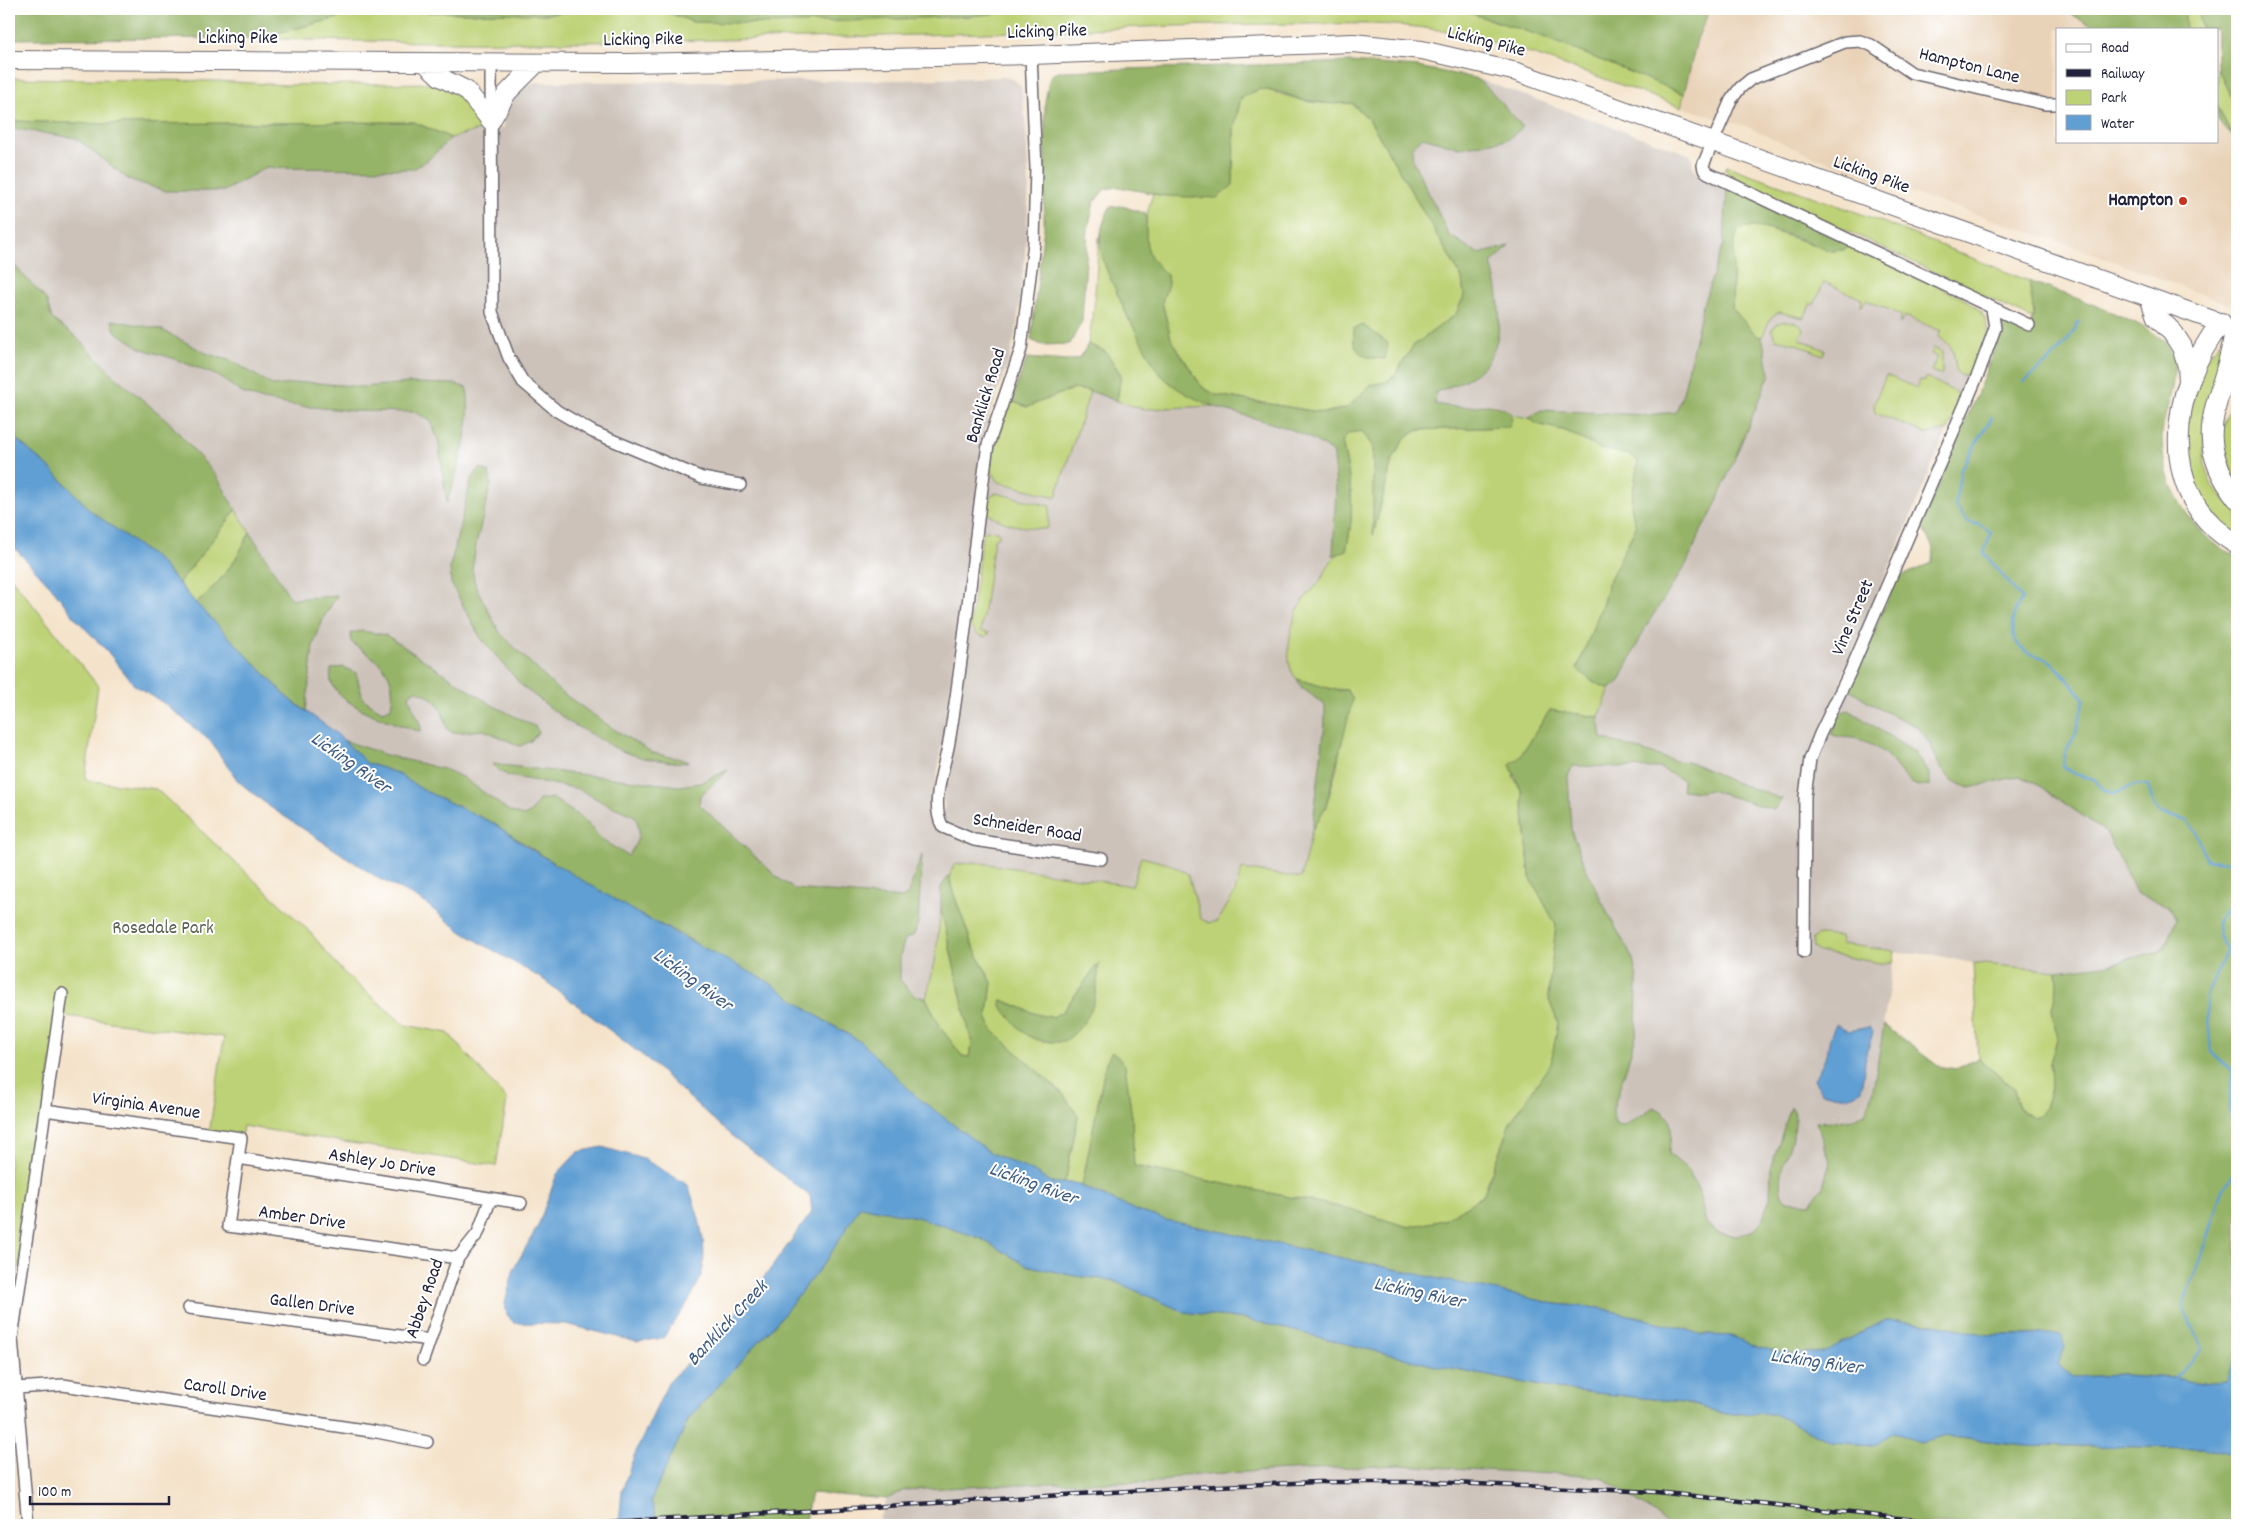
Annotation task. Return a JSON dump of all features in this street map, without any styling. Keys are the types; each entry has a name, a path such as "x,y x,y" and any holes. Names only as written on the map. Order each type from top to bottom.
{"highway":[{"path":"2152,300 2157,317 2173,333 2182,347 2188,366 2188,389"},
{"path":"2228,325 2201,351 2182,411 2178,440 2182,477 2201,513 2214,528 2237,544"},
{"path":"2228,325 2233,350 2212,420 2211,444 2214,456 2226,482 2237,498"},
{"path":"2212,420 2237,388"}],"main road":[{"name":"Licking Pike","path":"9,60 490,64 796,61 1031,55 1318,43 1352,43 1422,50 1517,72 2152,300 2228,325"},
{"path":"425,63 440,77 466,90 491,121 507,93 537,63"}],"street":[{"name":"Hampton Lane","path":"1992,309 1951,287 1708,173 1704,170 1703,165 1731,100 1740,88 1751,79 1845,42 1860,41 1871,45 1912,73 2045,104 2056,104"},
{"name":"Banklick Road","path":"942,775 954,711 988,445 996,415 1017,362 1026,318 1037,192 1031,55"},
{"path":"490,64 492,312 509,358 523,382 557,411 593,432 702,478 740,485"},
{"path":"1992,309 2029,325"},
{"name":"Vine Street","path":"1804,952 1805,796 1810,759 1850,672 1982,365 1995,328 1992,309"},
{"name":"Schneider Road","path":"942,775 939,797 940,822 950,832 974,840 1101,859"},
{"path":"28,1525 12,1338 62,994"},
{"name":"Virginia Avenue","path":"45,1110 241,1138"},
{"name":"Amber Drive","path":"241,1138 228,1226 458,1258"},
{"name":"Ashley Jo Drive","path":"238,1158 521,1203"},
{"name":"Abbey Road","path":"423,1360 458,1258 478,1233 491,1198"},
{"name":"Gallen Drive","path":"189,1308 430,1340"},
{"name":"Caroll Drive","path":"16,1388 63,1385 377,1432 427,1442"}],"shaded area":[{"path":"1710,9 1858,9 1864,13 1875,9 2061,9 2098,28 2056,28 2056,142 2218,142 2218,121 2237,143 2237,281 2230,305 2072,246 1903,190 1802,152 1748,127 1681,107 1697,39"},
{"path":"1005,77 1013,79 1021,86 1025,116 1029,187 1025,254 1016,331 1008,364 989,415 983,446 965,596 932,807 935,824 945,807 943,798 962,686 991,459 1011,401 1027,407 1090,391 1143,409 1213,406 1282,425 1319,441 1334,454 1336,490 1333,556 1322,578 1301,603 1293,621 1288,657 1292,672 1302,688 1325,705 1325,724 1312,830 1301,878 1242,869 1226,909 1218,921 1210,923 1201,919 1194,901 1169,864 1141,857 1133,886 974,862 954,865 941,887 941,909 935,962 926,998 914,995 900,980 900,956 905,939 918,923 922,857 907,896 902,898 794,889 778,878 699,803 700,796 726,771 700,783 679,786 494,765 509,776 579,789 604,803 635,816 639,826 639,840 628,856 601,840 585,820 539,800 531,812 524,816 509,811 464,778 447,770 386,755 343,740 306,711 313,646 324,617 337,596 291,599 217,477 168,421 118,379 76,337 52,319 46,299 9,260 9,128 76,138 164,191 224,191 265,168 413,169 428,160 451,138 479,130 503,129 504,116 511,102 521,90 534,82 904,80"},
{"path":"1475,78 1691,155 1697,174 1704,179 1727,186 1724,243 1703,304 1683,393 1676,412 1646,415 1541,410 1529,418 1513,415 1507,409 1495,404 1458,407 1435,404 1436,392 1473,376 1496,282 1491,263 1497,256 1493,250 1479,254 1473,252 1449,235 1413,161 1412,147 1422,136 1460,148 1523,128 1490,90"},
{"path":"1734,244 1980,310 1986,318 1987,330 1977,361 1840,682 1880,709 1918,727 1931,745 1938,763 1986,785 2019,776 2034,782 2106,832 2123,866 2146,898 2169,906 2176,919 2166,944 2160,951 2105,965 2050,972 1985,966 1926,953 1910,954 1895,951 1873,1090 1865,1113 1849,1120 1816,1128 1825,1143 1830,1161 1823,1187 1811,1203 1795,1203 1786,1201 1781,1195 1780,1182 1794,1124 1791,1107 1771,1166 1770,1198 1762,1220 1754,1230 1737,1236 1718,1233 1706,1223 1698,1189 1687,1169 1669,1154 1669,1141 1636,1119 1624,1126 1616,1125 1612,1113 1623,1081 1633,959 1606,910 1584,864 1571,830 1568,777 1573,766 1660,768 1683,780 1682,789 1701,792 1710,790 1773,810 1782,799 1729,780 1691,762 1675,761 1602,738 1599,717 1610,689 1620,681 1646,626 1687,563 1702,529 1712,513"},
{"path":"1400,1465 1602,1477 1670,1525 877,1525 887,1499 905,1490 1044,1483 1160,1482 1181,1475"}],"green space":[{"path":"9,9 591,9 547,14 407,12 345,16 278,33 247,38 9,39"},
{"path":"591,9 659,9 693,22 971,16 1034,9 1458,9 1541,36 1684,94 1681,107 1561,64 1500,45 1438,30 1387,25 1194,25 729,40 440,42 247,38 278,33 345,16 407,12 547,14"},
{"path":"659,9 1034,9 971,16 775,24 693,22"},
{"path":"1458,9 1710,9 1697,39 1684,94 1541,36"},
{"path":"2061,9 2184,9 2186,28 2098,28"},
{"path":"2184,9 2198,9 2202,28 2186,28"},
{"path":"2198,9 2237,9 2237,109 2218,70 2218,28 2202,28"},
{"path":"1350,62 1418,67 1475,78 1490,90 1523,127 1508,139 1460,148 1423,137 1412,147 1413,161 1449,235 1479,254 1510,246 1491,263 1495,277 1499,309 1497,340 1492,354 1484,366 1472,376 1436,392 1435,404 1456,407 1494,405 1507,410 1513,415 1509,427 1418,430 1404,439 1392,461 1373,535 1373,447 1362,431 1348,433 1342,442 1350,483 1351,522 1346,550 1333,556 1336,490 1334,454 1314,440 1292,430 1200,401 1179,389 1160,374 1124,309 1103,261 1100,241 1101,231 1110,207 1122,206 1146,214 1146,241 1150,254 1167,275 1168,284 1162,302 1171,339 1202,387 1216,395 1324,413 1347,408 1370,385 1386,382 1395,375 1413,346 1456,314 1464,296 1462,278 1369,119 1352,103 1333,104 1302,100 1280,92 1260,89 1241,97 1234,128 1233,185 1217,198 1165,196 1119,187 1105,189 1094,202 1088,229 1082,321 1070,344 1042,345 1031,340 1044,227 1045,102 1049,80 1053,74 1062,71"},
{"path":"2218,70 2237,109 2237,143 2218,108"},
{"path":"9,78 215,81 287,85 436,83 455,90 466,99 473,111 479,130 451,138 414,122 98,124 15,121 9,123"},
{"path":"1260,89 1313,102 1351,103 1369,119 1462,278 1464,296 1456,314 1413,346 1395,375 1386,382 1370,385 1347,408 1324,413 1216,395 1202,387 1171,339 1162,302 1168,284 1167,275 1152,261 1146,243 1145,235 1150,201 1153,194 1165,196 1233,185 1234,128 1241,98","holes":["1363,325 1374,334 1353,342"]},
{"path":"2218,108 2234,138 2218,121"},
{"path":"15,121 98,124 414,122 451,138 428,160 413,169 265,168 224,191 165,191 128,179 76,138 9,128 9,123"},
{"path":"1727,166 1870,217 2029,281 2034,314 2032,319 1728,174 1725,169"},
{"path":"1727,186 1850,245 1843,250 1831,251 1771,230 1747,227 1738,229 1734,244 1732,308 1757,336 1762,337 1770,374 1712,513 1702,529 1687,563 1646,626 1620,681 1610,689 1593,682 1577,669 1603,603 1608,583 1636,527 1631,506 1638,461 1631,455 1600,449 1566,431 1537,424 1529,418 1541,410 1646,415 1676,412 1683,393 1703,304 1724,243"},
{"path":"1746,225 1761,227 1831,251 1843,250 1850,245 1967,300 1977,308 1987,325 1986,342 1973,372 1962,376 1956,372 1951,347 1938,337 1941,331 1905,316 1900,324 1901,315 1866,300 1861,307 1862,299 1824,282 1814,305 1811,303 1804,318 1779,312 1771,317 1762,337 1757,336 1732,308 1734,244 1738,229"},
{"path":"1099,237 1105,266 1129,320 1188,394 1213,406 1143,409 1117,401 1121,375 1106,352 1088,344 1094,308"},
{"path":"9,260 46,299 52,319 76,337 118,379 168,421 217,477 236,510 179,583 159,561 91,511 52,470 9,433"},
{"path":"2029,281 2123,317 2157,335 2167,344 2172,353 2174,364 2174,377 2162,437 2165,466 2169,480 2182,507 2191,520 2217,546 2237,556 2237,1360 2234,1360 2227,1382 2200,1384 2175,1378 2124,1375 2073,1377 2058,1364 2065,1346 2038,1334 1993,1335 1933,1324 1886,1320 1824,1352 1797,1354 1760,1348 1731,1336 1702,1335 1682,1328 1600,1308 1556,1304 1166,1220 1137,1211 1082,1186 1106,1062 1112,1051 1125,1065 1132,1117 1134,1166 1350,1209 1408,1227 1444,1220 1483,1196 1510,1123 1551,1063 1558,1023 1548,997 1556,925 1530,877 1522,792 1510,765 1519,758 1550,710 1599,717 1602,738 1675,761 1691,762 1729,780 1782,799 1774,810 1710,790 1701,792 1682,790 1683,780 1660,768 1573,766 1568,776 1571,830 1584,864 1606,910 1633,959 1637,979 1636,1036 1612,1113 1616,1125 1624,1126 1654,1107 1667,1116 1671,1126 1669,1154 1687,1169 1698,1189 1706,1223 1718,1233 1737,1236 1754,1230 1762,1220 1770,1198 1771,1166 1791,1107 1795,1117 1794,1128 1780,1179 1781,1191 1786,1201 1811,1203 1823,1187 1830,1161 1816,1122 1849,1120 1865,1113 1873,1090 1884,1025 1938,1066 1956,1069 1978,1058 2014,1089 2019,1109 2033,1118 2039,1116 2045,1108 2051,1088 2050,1063 2057,1039 2052,1008 2058,982 2057,971 2105,965 2160,951 2166,944 2176,919 2169,906 2137,894 2106,832 2034,782 2019,776 1969,788 1951,780 1938,763 1931,745 1918,727 1880,709 1849,689 1897,578 1932,563 1933,548 1921,525 1978,392 2005,321 2028,330 2034,314"},
{"path":"112,320 160,329 208,354 232,361 274,386 306,382 363,387 409,383 455,384 467,388 468,417 466,432 460,461 447,503 438,440 431,421 414,412 355,411 291,405 263,400 242,393 218,376 172,358 142,349 115,331"},
{"path":"1785,321 1793,322 1800,326 1804,330 1800,339 1825,350 1823,355 1797,344 1775,339 1772,330 1776,324"},
{"path":"1363,325 1388,343 1385,359 1364,356 1357,348 1354,328"},
{"path":"2219,342 2226,345 2210,399 2204,440 2204,459 2208,477 2217,492 2237,510 2237,537 2222,526 2191,483 2184,434 2203,364"},
{"path":"1088,344 1106,352 1121,375 1117,401 1090,391 1072,389 1027,407 1011,401 1027,358 1067,361 1080,358"},
{"path":"1934,347 1942,352 1942,375 1931,371 1937,357 1931,354"},
{"path":"1886,375 1917,388 1920,380 1924,381 1926,377 1957,393 1960,402 1948,430 1927,434 1875,413 1874,404"},
{"path":"1072,389 1090,391 1056,497 999,482 990,469 991,459 1011,401 1027,407"},
{"path":"2237,396 2237,484 2224,450 2223,430 2225,419"},
{"path":"1513,415 1529,418 1537,424 1566,431 1600,449 1631,455 1638,460 1631,506 1636,527 1608,583 1603,603 1577,669 1593,682 1610,689 1599,717 1550,710 1519,758 1513,776 1522,792 1530,877 1556,925 1548,997 1558,1023 1551,1063 1510,1123 1483,1196 1444,1220 1408,1227 1350,1209 1133,1166 1132,1116 1106,1062 1082,1186 1074,1183 1065,1183 1078,1116 1063,1094 992,1031 987,1019 992,983 971,942 951,886 950,874 954,865 974,862 1132,886 1141,857 1169,864 1188,874 1201,919 1210,923 1218,921 1234,894 1242,869 1301,878 1312,830 1326,806 1337,768 1347,690 1313,686 1296,678 1289,662 1289,642 1300,605 1320,581 1332,559 1346,550 1352,508 1348,470 1342,442 1348,433 1362,431 1373,447 1374,532 1392,461 1403,439 1418,430 1509,427","holes":["1098,964 1043,1043 1002,1000 1033,1013 1053,1017 1063,1011"]},
{"path":"480,468 489,472 491,484 477,540 472,570 476,587 500,633 558,690 615,730 653,753 689,761 681,763 643,758 621,751 569,722 522,686 480,637 451,583 450,567 471,480"},
{"path":"996,493 1050,506 1048,527 1045,529 1021,526 993,517 986,512 987,503 992,495"},
{"path":"236,510 250,532 227,571 196,603 179,583"},
{"path":"985,530 997,531 1000,535 994,539 981,631 989,633 986,637 979,635 970,626 982,535"},
{"path":"250,532 291,599 337,596 324,617 313,646 306,711 289,699 196,603 227,571"},
{"name":"Rosedale Park","path":"9,575 98,686 85,780 156,789 309,931 344,973 405,1025 448,1033 507,1100 496,1166 243,1126 241,1138 209,1134 224,1037 59,1015 9,1329"},
{"path":"362,631 386,635 490,704 536,727 538,732 531,741 520,746 484,730 453,733 447,729 441,709 437,704 428,696 415,690 409,695 420,724 421,732 370,714 357,707 337,691 331,681 331,669 343,667 356,673 363,699 382,711 391,708 392,695 392,684 384,668 370,655 351,642 351,633"},
{"path":"1297,679 1335,690 1347,690 1353,698 1326,806 1312,830 1325,724 1325,705 1302,688"},
{"path":"1849,710 1914,752 1929,773 1929,786 1915,785 1910,782 1887,756 1872,745 1857,739 1831,734 1842,712"},
{"path":"343,740 386,755 447,770 464,778 509,811 524,816 531,812 539,800 552,798 585,820 602,840 628,856 638,837 635,816 604,803 579,789 509,776 499,771 493,764 679,786 700,783 728,770 700,796 699,804 778,878 794,889 902,898 907,896 922,855 918,923 914,935 905,939 900,956 900,980 914,995 926,998 940,1027 962,1056 969,1057 972,1044 941,909 941,887 950,874 951,886 971,942 992,983 987,1019 992,1030 1063,1094 1078,1116 1065,1183 1051,1183 1034,1172 991,1153 917,1098 861,1042 682,935 637,913 575,877 493,823 423,790 397,773 367,763"},
{"path":"941,909 972,1044 969,1057 962,1056 940,1027 926,998 935,962"},
{"path":"1817,935 1840,936 1841,944 1895,951 1893,963 1879,963 1819,952 1813,948 1812,939"},
{"path":"1099,963 1092,1008 1082,1025 1064,1042 1042,1041 1027,1034 1021,1030 1001,1006 1001,1000 1034,1013 1053,1017 1063,1011"},
{"path":"1973,963 2057,971 2058,982 2052,1008 2057,1039 2050,1063 2051,1088 2045,1108 2039,1116 2033,1118 2019,1108 2014,1089 1978,1058"},
{"path":"859,1206 917,1217 980,1238 1026,1265 1075,1276 1112,1280 1184,1312 1246,1319 1436,1366 1556,1389 1683,1402 1726,1414 1772,1413 1831,1442 1872,1445 1894,1432 1920,1442 1942,1436 2025,1445 2203,1448 2237,1456 2237,1525 1670,1525 1602,1477 1400,1465 1181,1475 1160,1482 1044,1483 905,1490 887,1499 811,1493 804,1525 658,1525 651,1500 689,1418 777,1322 828,1258"}],"water":[{"path":"9,433 52,470 91,511 159,561 191,598 289,699 335,732 367,763 397,773 423,790 493,823 529,848 637,913 767,981 823,1020 861,1042 917,1097 991,1153 1034,1172 1051,1183 1074,1183 1137,1211 1166,1220 1556,1304 1600,1308 1682,1328 1702,1335 1731,1336 1760,1348 1797,1354 1824,1352 1886,1320 1933,1324 1993,1335 2063,1335 2065,1346 2058,1364 2073,1377 2124,1375 2175,1378 2200,1384 2227,1382 2234,1359 2237,1360 2237,1456 2203,1448 2025,1445 1942,1436 1920,1442 1894,1432 1873,1445 1831,1442 1772,1413 1726,1414 1683,1402 1557,1389 1436,1366 1246,1319 1184,1312 1112,1280 1075,1276 1026,1265 980,1238 917,1217 860,1206 828,1258 777,1322 689,1418 651,1500 658,1525 619,1525 622,1491 634,1456 668,1383 747,1301 812,1212 810,1196 728,1133 646,1058 544,980 462,932 421,900 378,878 270,807 238,781 210,741 165,704 134,685 108,652 75,618 52,588 9,542"},
{"path":"1836,1024 1849,1031 1869,1027 1873,1032 1866,1056 1861,1090 1847,1096 1821,1092 1814,1079 1827,1055 1830,1037"},
{"path":"602,1147 644,1159 688,1185 695,1205 704,1246 701,1277 692,1295 663,1338 637,1342 566,1324 514,1323 507,1315 505,1303 514,1268 538,1226 557,1174 578,1152"}],"waterway":[{"path":"2023,382 2055,355 2079,322"},
{"path":"1992,417 1961,469 1955,506 1968,522 1980,525 1991,532 1984,553 2022,599 2014,613 2012,628 2016,641 2028,653 2050,661 2084,699 2076,733 2066,751 2063,766 2075,774 2094,779 2105,791 2114,793 2138,784 2148,785 2153,804 2160,813 2187,821 2196,833 2207,860 2237,863"},
{"path":"2237,896 2217,922 2218,935 2227,950 2206,996 2211,1052 2232,1072 2230,1112 2237,1130"},
{"path":"2174,1381 2203,1349 2182,1307 2200,1262 2223,1190 2237,1168"}],"railway":[{"path":"577,1525 1194,1487 1318,1482 1431,1482 1656,1492 1963,1525"}],"place":[{"name":"Hampton","path":"2183,201"}],"water label":[{"name":"Licking River","path":"350,764"},
{"name":"Licking River","path":"692,981"},
{"name":"Licking River","path":"1033,1185"},
{"name":"Licking River","path":"1419,1294"},
{"name":"Banklick Creek","path":"728,1324"},
{"name":"Licking River","path":"1816,1363"}]}
